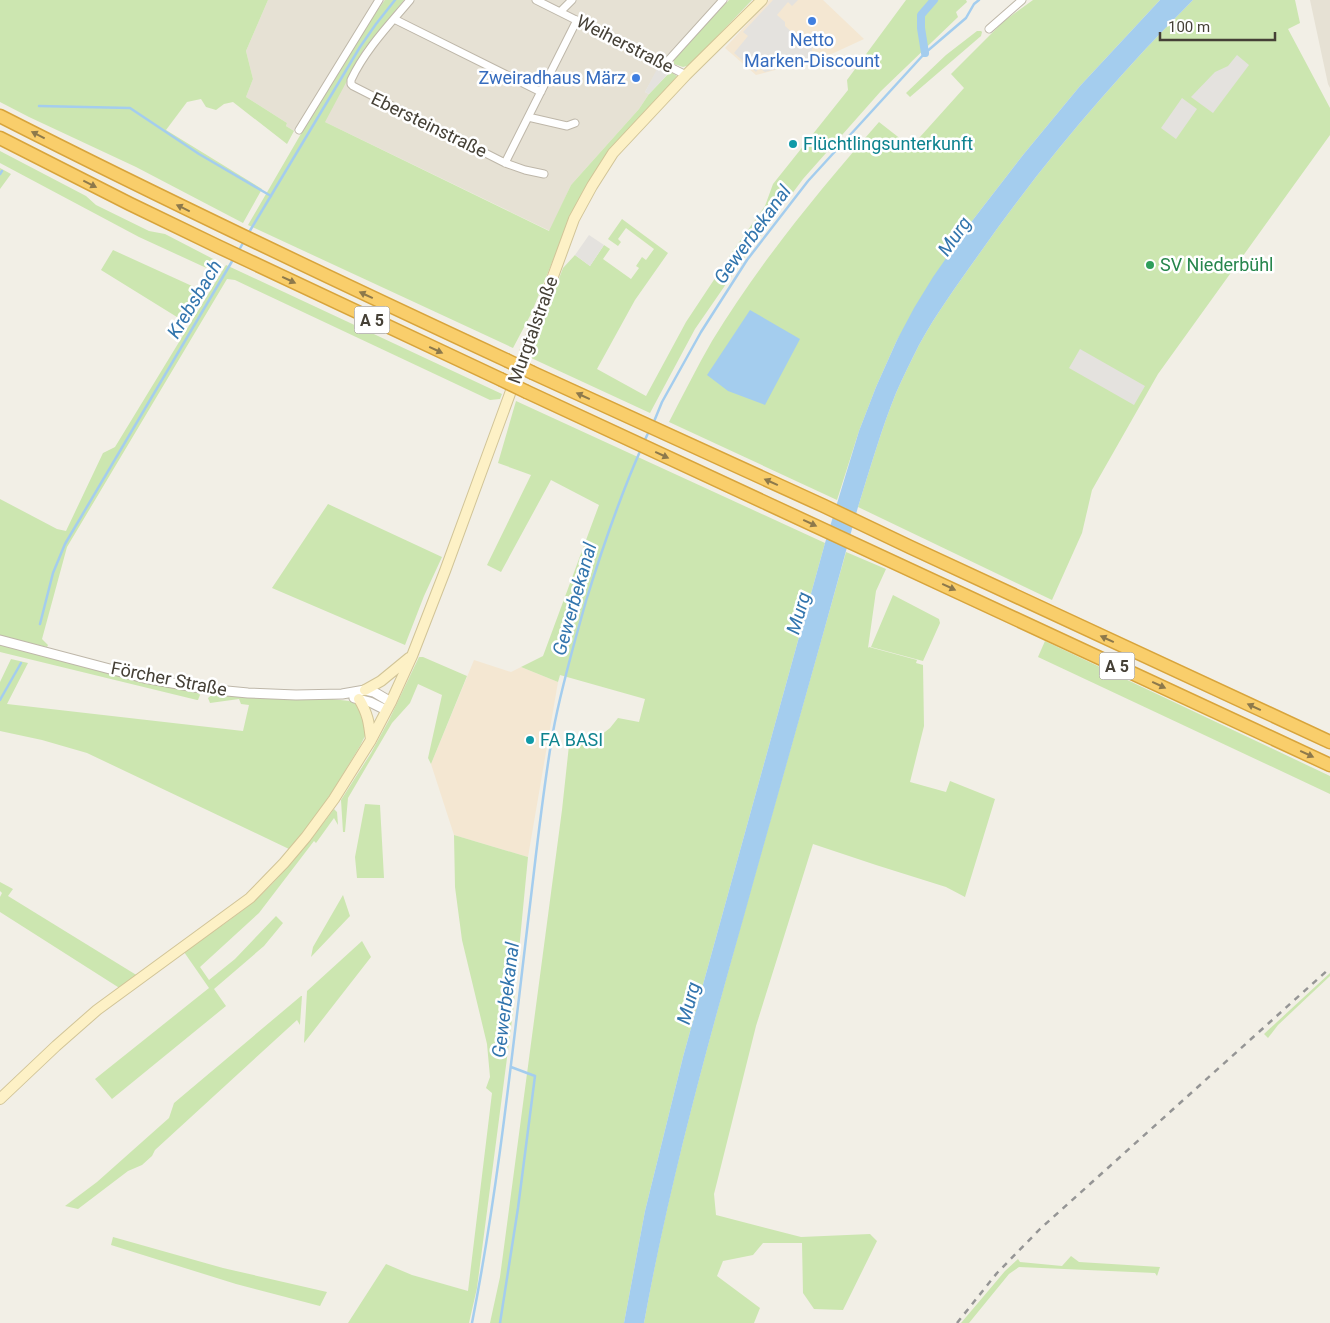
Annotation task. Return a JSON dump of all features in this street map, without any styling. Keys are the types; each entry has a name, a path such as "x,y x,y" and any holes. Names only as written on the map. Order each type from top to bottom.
{"highway":[{"name":"A 5","path":"0,116 113,174 254,242 1330,742"},
{"name":"A 5","path":"0,138 245,260 1330,765"}],"main road":[{"name":"Murgtalstraße","path":"0,1099 97,1010 250,898 284,863 334,799 371,740 412,656 574,219 592,186 614,153 686,75 762,0"},
{"path":"371,740 362,694 412,656"}],"street":[{"path":"299,130 379,0"},
{"path":"410,0 394,19 541,92"},
{"name":"Weiherstraße","path":"536,0 686,75"},
{"path":"560,12 572,0"},
{"path":"665,64 724,0"},
{"path":"989,29 1022,0"},
{"name":"Ebersteinstraße","path":"394,19 366,54 351,80 351,84 505,163 544,174"},
{"path":"505,163 577,20"},
{"path":"528,117 567,126 576,123"},
{"name":"Förcher Straße","path":"0,640 144,678 206,689 296,695 362,694"},
{"path":"362,694 374,692 388,706"}],"shaded area":[{"path":"268,0 718,0 665,57 645,92 649,94 639,109 571,185 550,231 325,122 294,131 286,126 287,123 246,97 253,79 246,51"},
{"path":"769,0 823,0 864,39 825,57 756,75 725,48"},
{"path":"773,0 798,0 792,6 788,2 777,15 785,22 785,26 804,43 810,37 815,42 811,60 765,72 759,68 756,72 734,53 748,36 743,32"},
{"path":"1310,0 1330,0 1330,88 1328,84"},
{"path":"1237,55 1249,65 1213,113 1191,97 1215,72 1228,66"},
{"path":"658,67 669,73 649,94 645,92"},
{"path":"1182,98 1197,109 1176,139 1161,128"},
{"path":"589,235 604,245 590,266 575,255"},
{"path":"1080,349 1145,386 1134,405 1069,368"},
{"path":"474,660 511,672 521,667 558,682 528,857 454,835 431,764"}],"green space":[{"path":"0,0 268,0 246,51 253,79 246,97 287,123 286,126 294,131 287,144 233,102 224,104 216,110 206,107 201,99 187,102 166,130 262,189 243,223 136,167 0,102"},
{"path":"385,0 404,0 364,49 325,122 549,231 571,185 669,73 671,72 677,76 645,114 562,238 531,314 513,348 248,225 302,132"},
{"path":"729,0 752,0 690,65 683,67 674,64 674,58"},
{"path":"906,0 966,0 967,2 956,12 958,17 881,91 803,179 744,258 695,329 650,413 529,357 563,268 575,255 590,266 604,245 610,249 603,259 631,279 639,268 636,266 642,257 646,260 654,249 626,228 618,239 621,242 618,246 608,239 622,219 668,253 635,300 597,369 646,396 686,322 765,206 773,184 848,90 847,80"},
{"path":"1033,0 1160,0 1080,86 972,221 897,340 859,431 837,500 669,422 712,341 750,283 812,201 879,122 911,147 964,88 951,74 1004,21"},
{"path":"1193,0 1295,0 1300,23 1288,29 1330,108 1330,135 1158,374 1092,490 1082,533 1052,600 858,507 896,393 919,345 940,311 1001,223 1079,124"},
{"path":"977,31 982,32 981,36 910,97 906,93 946,55"},
{"path":"0,151 86,196 96,205 149,231 165,234 219,262 213,271 139,237 0,163"},
{"path":"0,168 11,174 0,189"},
{"path":"113,250 203,291 185,322 101,270"},
{"path":"226,265 502,394 500,399 490,400 235,280 227,279 67,547 42,639 48,645 47,647 0,636 0,499 57,529 66,531 103,453 115,447"},
{"path":"516,401 825,543 683,1057 645,1211 624,1323 490,1323 500,1277 562,810 570,736 591,743 610,728 618,718 639,722 645,699 560,675 558,682 521,667 543,656 599,505 551,480 501,572 487,565 531,475 498,463"},
{"path":"328,504 442,557 405,645 272,588"},
{"path":"846,552 886,569 876,591 868,648 917,660 916,663 923,665 924,726 910,782 946,792 950,781 995,799 965,897 946,887 813,844 756,1026 714,1194 716,1215 801,1237 870,1234 877,1241 843,1310 814,1309 803,1293 802,1243 763,1243 753,1255 723,1261 717,1276 760,1308 754,1323 644,1323 665,1218 704,1062"},
{"path":"893,595 939,619 940,623 923,661 871,647"},
{"path":"1045,641 1330,776 1330,794 1038,657"},
{"path":"0,644 198,692 200,695 197,700 0,652"},
{"path":"419,657 467,676 431,764 428,758 442,695 418,684 410,703 392,723 348,798 345,832 343,832 341,800 371,753 389,720"},
{"path":"11,659 28,663 7,704 243,731 249,705 241,704 239,699 210,703 208,698 213,694 263,698 332,699 349,701 358,705 364,715 366,734 315,820 289,849 87,753 42,740 0,731 0,682"},
{"path":"365,804 380,805 384,878 357,878 355,857"},
{"path":"334,809 337,812 338,825 334,818 259,913 200,967 209,980 235,959 276,916 283,923 264,946 214,989 226,1006 112,1099 95,1079 209,988 184,952 239,913 279,877"},
{"path":"454,835 528,857 513,1012 477,1288 469,1323 348,1323 386,1264 412,1275 468,1291 492,1093 486,1088 490,1077 487,1044 462,940 455,887"},
{"path":"0,882 13,889 8,896 138,976 121,989 0,912 0,897 2,893 0,891"},
{"path":"343,895 350,916 311,957 313,947"},
{"path":"362,941 371,957 304,1043 307,991"},
{"path":"1330,973 1330,976 1278,1025 1268,1038 1264,1034"},
{"path":"301,996 300,1025 297,1020 155,1150 152,1156 142,1165 128,1171 78,1209 65,1206 97,1182 169,1118 174,1103"},
{"path":"113,1237 223,1268 327,1292 320,1306 236,1284 111,1245"},
{"path":"1071,1256 1079,1262 1160,1267 1157,1276 1155,1273 1019,1267 1009,1274 969,1323 961,1323 1005,1271 1018,1259 1020,1262 1062,1266"}],"water":[{"path":"1160,0 1193,0 1079,124 1001,223 962,278 919,345 896,393 858,507 716,1017 689,1118 665,1220 644,1323 624,1323 645,1211 683,1057 825,543 859,431 876,387 914,308 972,221 1080,86"},
{"path":"750,310 800,339 765,405 728,391 707,375"}],"waterway":[{"name":"Krebsbach","path":"248,234 360,47 395,0"},
{"path":"925,53 921,15 934,0"},
{"name":"Gewerbekanal","path":"653,424 662,402 701,332 747,260 808,181 925,53 966,18 974,4 979,0"},
{"path":"39,106 130,108 199,154 271,196"},
{"name":"Krebsbach","path":"238,252 244,241"},
{"name":"Krebsbach","path":"40,624 53,573 65,544 234,258"},
{"name":"Gewerbekanal","path":"644,442 649,431"},
{"name":"Gewerbekanal","path":"472,1323 498,1167 540,818 553,732 564,683 598,562 641,449"},
{"name":"Krebsbach","path":"0,700 21,663"},
{"path":"500,1323 518,1208 535,1076 511,1067"}],"railway":[{"path":"957,1323 997,1273 1040,1229 1330,968"}],"place":[{"name":"Netto Marken-Discount","path":"812,21"},
{"name":"Zweiradhaus März","path":"636,78"},
{"name":"Flüchtlingsunterkunft","path":"793,144"},
{"name":"SV Niederbühl","path":"1150,265"},
{"name":"FA BASI","path":"530,740"}],"water label":[{"name":"Murg","path":"954,236"},
{"name":"Murg","path":"798,613"},
{"name":"Murg","path":"688,1003"}]}
